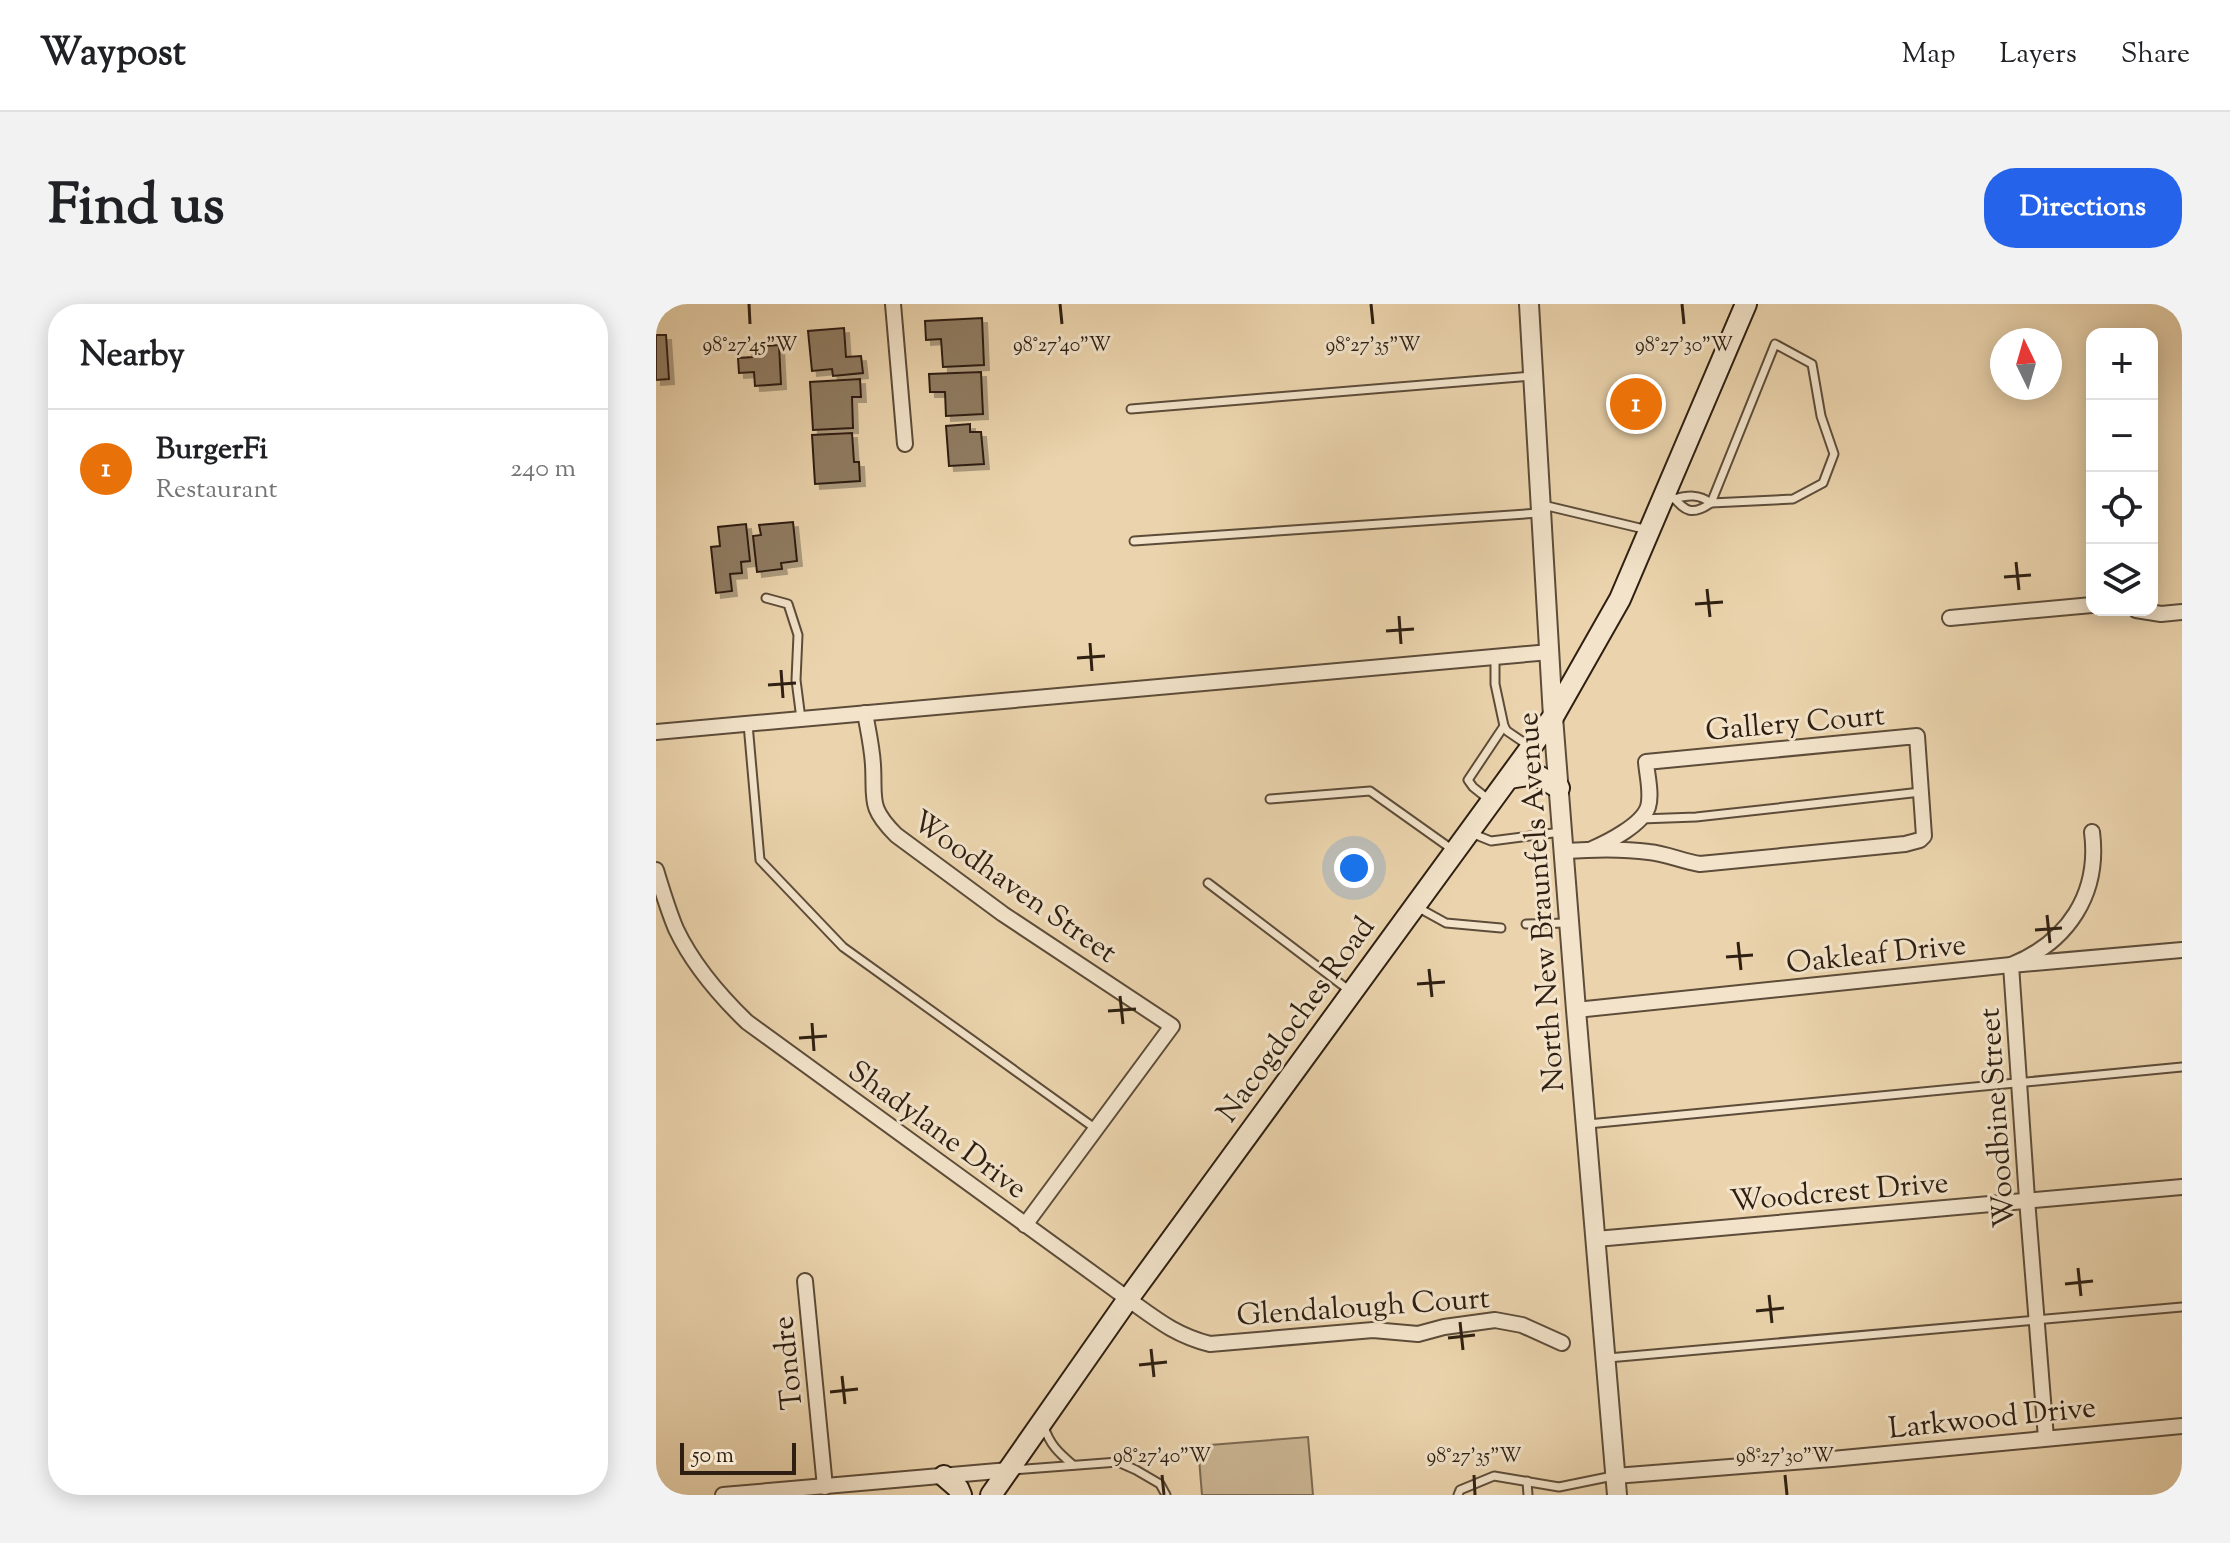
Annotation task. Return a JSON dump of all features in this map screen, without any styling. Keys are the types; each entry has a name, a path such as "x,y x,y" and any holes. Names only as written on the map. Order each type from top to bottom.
{"main road":[{"name":"Nacogdoches Road","path":"991,1495 1128,1299 1553,717 1620,599 1649,530 1670,495 1746,304"},
{"path":"1509,778 1535,774 1559,788"},
{"path":"944,1476 958,1488 961,1495"}],"street":[{"path":"893,304 905,444"},
{"name":"North New Braunfels Avenue","path":"1529,304 1553,717 1616,1486"},
{"path":"1950,618 2086,606"},
{"path":"2158,614 2182,612"},
{"path":"656,732 1550,652"},
{"name":"Woodhaven Street","path":"865,713 872,761 872,795 875,808 885,824 1003,914 1172,1026 1096,1129"},
{"name":"Gallery Court","path":"1565,851 1653,852 1700,864 1920,840 1924,836 1917,736 1646,762 1647,810 1607,842 1592,849"},
{"name":"Woodbine Street","path":"2046,1438 2011,965 2051,943 2075,915 2093,869 2092,832"},
{"name":"Shadylane Drive","path":"656,870 668,909 686,947 710,983 747,1022 1128,1299"},
{"name":"Oakleaf Drive","path":"1576,1010 2182,950"},
{"path":"1025,1225 1096,1129"},
{"name":"Woodcrest Drive","path":"1596,1239 2182,1187"},
{"name":"Tondre","path":"805,1281 825,1487"},
{"name":"Glendalough Court","path":"1128,1299 1173,1331 1210,1344 1373,1330 1418,1334 1495,1320 1522,1325 1562,1343"},
{"name":"Larkwood Drive","path":"1616,1486 1832,1459 2182,1426"},
{"path":"723,1495 1009,1470"}],"lane":[{"path":"1670,495 1686,509 1701,510 1711,503 1793,499 1823,483 1834,454 1821,416 1812,364 1775,344 1711,503"},
{"path":"1131,409 1533,375"},
{"path":"1670,495 1703,496 1711,503"},
{"path":"1134,541 1541,509 1649,530"},
{"path":"766,598 788,604 798,635 796,680 801,719"},
{"path":"1495,657 1495,684 1504,726 1531,748"},
{"path":"748,724 760,860 843,947 1096,1129"},
{"path":"1491,802 1468,780 1504,726"},
{"path":"1270,799 1370,791 1455,852"},
{"path":"1639,819 1696,817 1921,792"},
{"path":"1469,832 1491,841 1563,832"},
{"path":"1208,883 1352,992"},
{"path":"1415,906 1446,923 1501,928"},
{"path":"1526,924 1570,923"},
{"path":"1586,1124 2182,1067"},
{"path":"1606,1358 2182,1307"},
{"path":"1043,1421 1047,1438 1055,1450 1073,1465"},
{"path":"1009,1470 1118,1462 1160,1484 1166,1495"},
{"path":"1458,1495 1460,1490 1494,1476 1559,1487 1616,1486"},
{"path":"1527,1481 1528,1495"}],"shaded area":[{"path":"1308,1437 1313,1495 1202,1495 1198,1446"}],"building":[{"path":"982,318 984,365 943,367 941,339 926,340 925,321"},
{"path":"844,328 846,357 861,356 863,373 833,376 832,369 812,371 808,331"},
{"path":"656,335 666,335 669,379 656,380"},
{"path":"779,345 781,384 755,386 754,372 739,373 738,358 753,357 752,347"},
{"path":"981,372 983,414 946,416 945,392 930,392 929,374"},
{"path":"860,379 861,397 852,397 853,428 813,430 810,382"},
{"path":"970,424 970,432 981,432 984,464 949,466 946,426"},
{"path":"852,433 854,462 859,462 860,481 815,484 812,435"},
{"path":"793,522 797,561 781,563 782,569 757,572 753,536 761,535 759,525"},
{"path":"746,524 750,561 741,562 742,573 730,574 732,591 716,593 711,547 720,546 718,527"}],"place":[{"name":"BurgerFi","path":"1636,404"}]}
